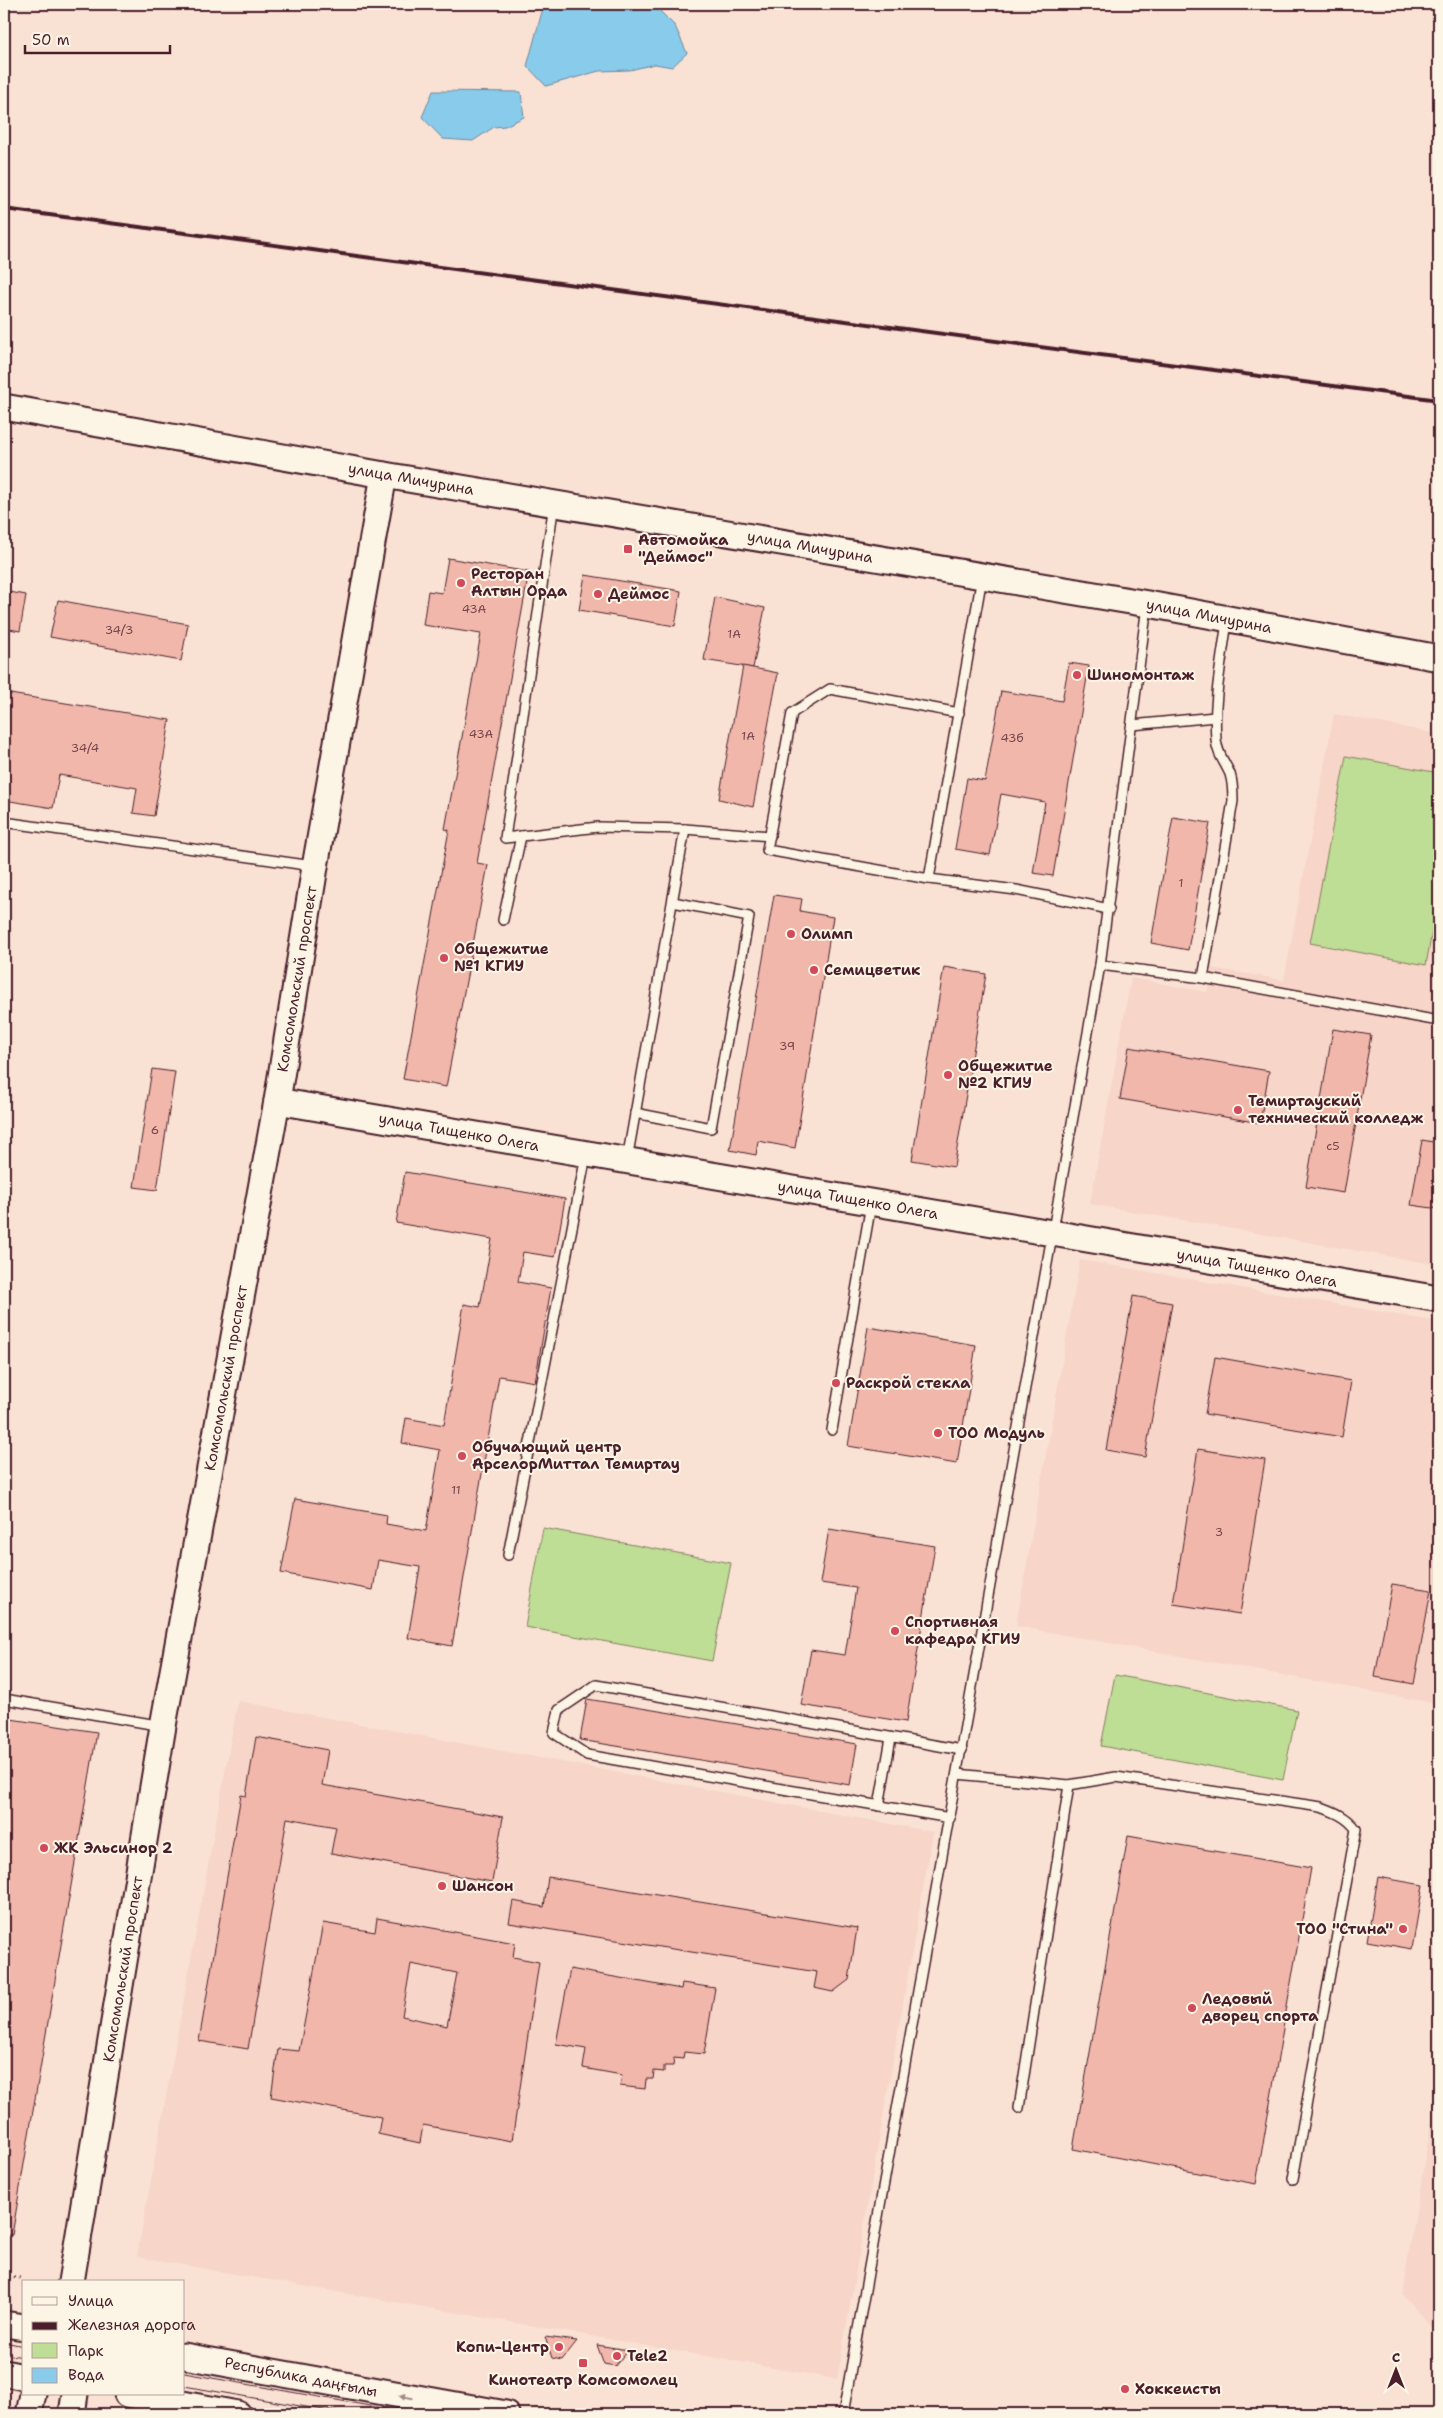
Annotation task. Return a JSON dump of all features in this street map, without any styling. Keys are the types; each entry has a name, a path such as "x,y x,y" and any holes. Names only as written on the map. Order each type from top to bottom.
{"street":[{"name":"улица Мичурина","path":"4,407 384,475 1148,604 1439,658"},
{"name":"Комсомольский проспект","path":"72,2280 163,1726 277,1101 315,867 384,475"},
{"name":"улица Тищенко Олега","path":"277,1101 1439,1299"},
{"path":"4,2324 22,2327"},
{"name":"Республика даңғылы","path":"185,2356 506,2414"},
{"path":"4,2373 22,2377"},
{"path":"30,2414 33,2396"},
{"path":"72,2414 75,2396"},
{"path":"138,2396 238,2414"}],"lane":[{"path":"554,504 505,838 598,827 685,829 770,836"},
{"path":"929,879 982,576"},
{"path":"843,2414 1054,1233 1100,965 1148,604"},
{"path":"1203,978 1233,801 1233,785 1229,772 1220,760 1216,741 1216,718 1227,620"},
{"path":"959,713 830,689 792,713 767,850 929,879 1016,890 1108,909"},
{"path":"1132,725 1216,718"},
{"path":"4,822 315,867"},
{"path":"627,1161 685,829"},
{"path":"503,920 521,836"},
{"path":"635,1113 711,1128 715,1108 749,917 673,902"},
{"path":"1100,965 1203,978 1439,1021"},
{"path":"508,1554 586,1154"},
{"path":"832,1430 871,1202"},
{"path":"950,1818 587,1755 554,1733 559,1710 596,1685 962,1750"},
{"path":"4,1699 163,1726"},
{"path":"880,1806 891,1738"},
{"path":"958,1774 1069,1785 1116,1777 1321,1807 1342,1816 1356,1829 1293,2179"},
{"path":"1020,2108 1069,1785"}],"path":[{"path":"4,2275 20,2278"}],"shaded area":[{"path":"1334,714 1439,734 1439,1265 1090,1204 1131,978 1207,992 1211,968 1284,980"},
{"path":"1080,1260 1439,1322 1439,1704 1016,1626"},
{"path":"238,1701 933,1832 837,2379 137,2257"},
{"path":"1439,2077 1439,2336 1402,2294"}],"green space":[{"path":"1346,756 1439,773 1439,893 1426,965 1310,943"},
{"path":"543,1528 731,1563 712,1661 525,1627"},
{"path":"1115,1675 1297,1710 1283,1780 1101,1746"}],"water":[{"path":"556,4 657,4 657,8 675,26 687,53 672,67 655,64 630,70 599,71 546,86 527,66 543,8"},
{"path":"433,91 521,92 524,117 505,126 494,127 473,141 443,139 422,117"}],"building":[{"path":"448,558 529,572 477,863 488,865 446,1087 403,1079 449,830 445,829 481,634 423,625 428,591 442,593"},
{"path":"585,575 681,591 675,626 579,610"},
{"path":"4,591 26,595 20,631 4,628"},
{"path":"715,597 765,608 753,668 704,660"},
{"path":"58,600 188,624 181,661 50,637"},
{"path":"1069,663 1089,666 1053,876 1033,873 1045,802 1001,794 990,855 955,849 967,778 985,781 1001,691 1062,701"},
{"path":"743,666 778,673 753,807 719,799"},
{"path":"4,693 170,720 154,816 133,813 137,788 59,775 53,808 4,800"},
{"path":"1173,817 1210,823 1188,950 1151,943"},
{"path":"774,895 802,899 800,911 833,917 795,1148 758,1141 756,1155 730,1150"},
{"path":"944,967 986,974 954,1167 912,1160"},
{"path":"1333,1029 1371,1035 1344,1193 1306,1187"},
{"path":"1129,1047 1269,1071 1260,1123 1120,1099"},
{"path":"152,1069 175,1072 157,1190 134,1187"},
{"path":"1422,1140 1439,1143 1439,1209 1411,1205"},
{"path":"405,1172 565,1199 555,1257 523,1252 518,1282 551,1288 535,1382 499,1376 452,1646 408,1638 420,1567 378,1560 373,1590 281,1573 295,1499 387,1515 386,1524 426,1531 440,1450 402,1443 406,1418 444,1425 464,1304 480,1307 492,1239 396,1223"},
{"path":"1133,1296 1172,1303 1145,1457 1106,1450"},
{"path":"868,1327 976,1345 957,1464 848,1446"},
{"path":"1215,1357 1351,1381 1342,1437 1205,1414"},
{"path":"1198,1449 1265,1460 1240,1614 1173,1604"},
{"path":"829,1529 935,1546 906,1722 801,1705 811,1650 845,1655 856,1588 820,1583"},
{"path":"1392,1584 1431,1590 1414,1684 1375,1677"},
{"path":"587,1699 857,1744 850,1785 580,1740"},
{"path":"4,1718 97,1732 12,2235 4,2235"},
{"path":"256,1737 328,1750 322,1785 503,1817 492,1882 331,1853 336,1827 287,1818 248,2049 199,2041 241,1795 246,1796"},
{"name":"Ледовый дворец спорта","path":"1128,1836 1311,1868 1256,2184 1073,2149"},
{"path":"548,1877 857,1928 849,1980 833,1992 814,1988 817,1972 509,1923 513,1901 544,1907"},
{"path":"1378,1877 1423,1885 1412,1949 1367,1941"},
{"path":"377,1918 515,1943 513,1957 539,1962 512,2141 423,2125 420,2143 378,2134 381,2117 271,2097 278,2049 299,2051 323,1923 375,1932","holes":["411,1964 457,1973 447,2026 402,2016"]},
{"path":"570,1969 681,1989 682,1983 715,1988 704,2054 684,2052 683,2059 674,2058 673,2066 664,2066 664,2072 654,2071 653,2079 646,2079 645,2089 620,2086 622,2075 583,2068 586,2049 556,2044"},
{"path":"545,2337 577,2341 562,2360 552,2358"},
{"path":"597,2345 628,2350 615,2366 604,2364"}],"tram line":[{"path":"4,2342 22,2346"},
{"path":"4,2354 22,2357"},
{"path":"185,2373 415,2414"},
{"path":"185,2386 347,2414"}],"railway":[{"path":"4,209 1439,400"}],"place":[{"name":"Автомойка \"Деймос\"","path":"628,549"},
{"name":"Ресторан Алтын Орда","path":"461,583"},
{"name":"Деймос","path":"598,594"},
{"name":"Шиномонтаж","path":"1077,675"},
{"name":"Олимп","path":"791,934"},
{"name":"Общежитие №1 КГИУ","path":"444,958"},
{"name":"Семицветик","path":"814,970"},
{"name":"Общежитие №2 КГИУ","path":"948,1075"},
{"name":"Темиртауский технический колледж","path":"1238,1110"},
{"name":"Раскрой стекла","path":"836,1383"},
{"name":"ТОО Модуль","path":"938,1433"},
{"name":"Обучающий центр АрселорМиттал Темиртау","path":"462,1456"},
{"name":"Спортивная кафедра КГИУ","path":"895,1631"},
{"name":"ЖК Эльсинор 2","path":"44,1848"},
{"name":"Шансон","path":"442,1886"},
{"name":"ТОО \"Стина\"","path":"1403,1929"},
{"name":"Ледовый дворец спорта","path":"1192,2008"},
{"name":"Копи-Центр","path":"559,2347"},
{"name":"Tele2","path":"617,2356"},
{"name":"Кинотеатр Комсомолец","path":"583,2363"},
{"name":"Хоккеисты","path":"1125,2389"}]}
